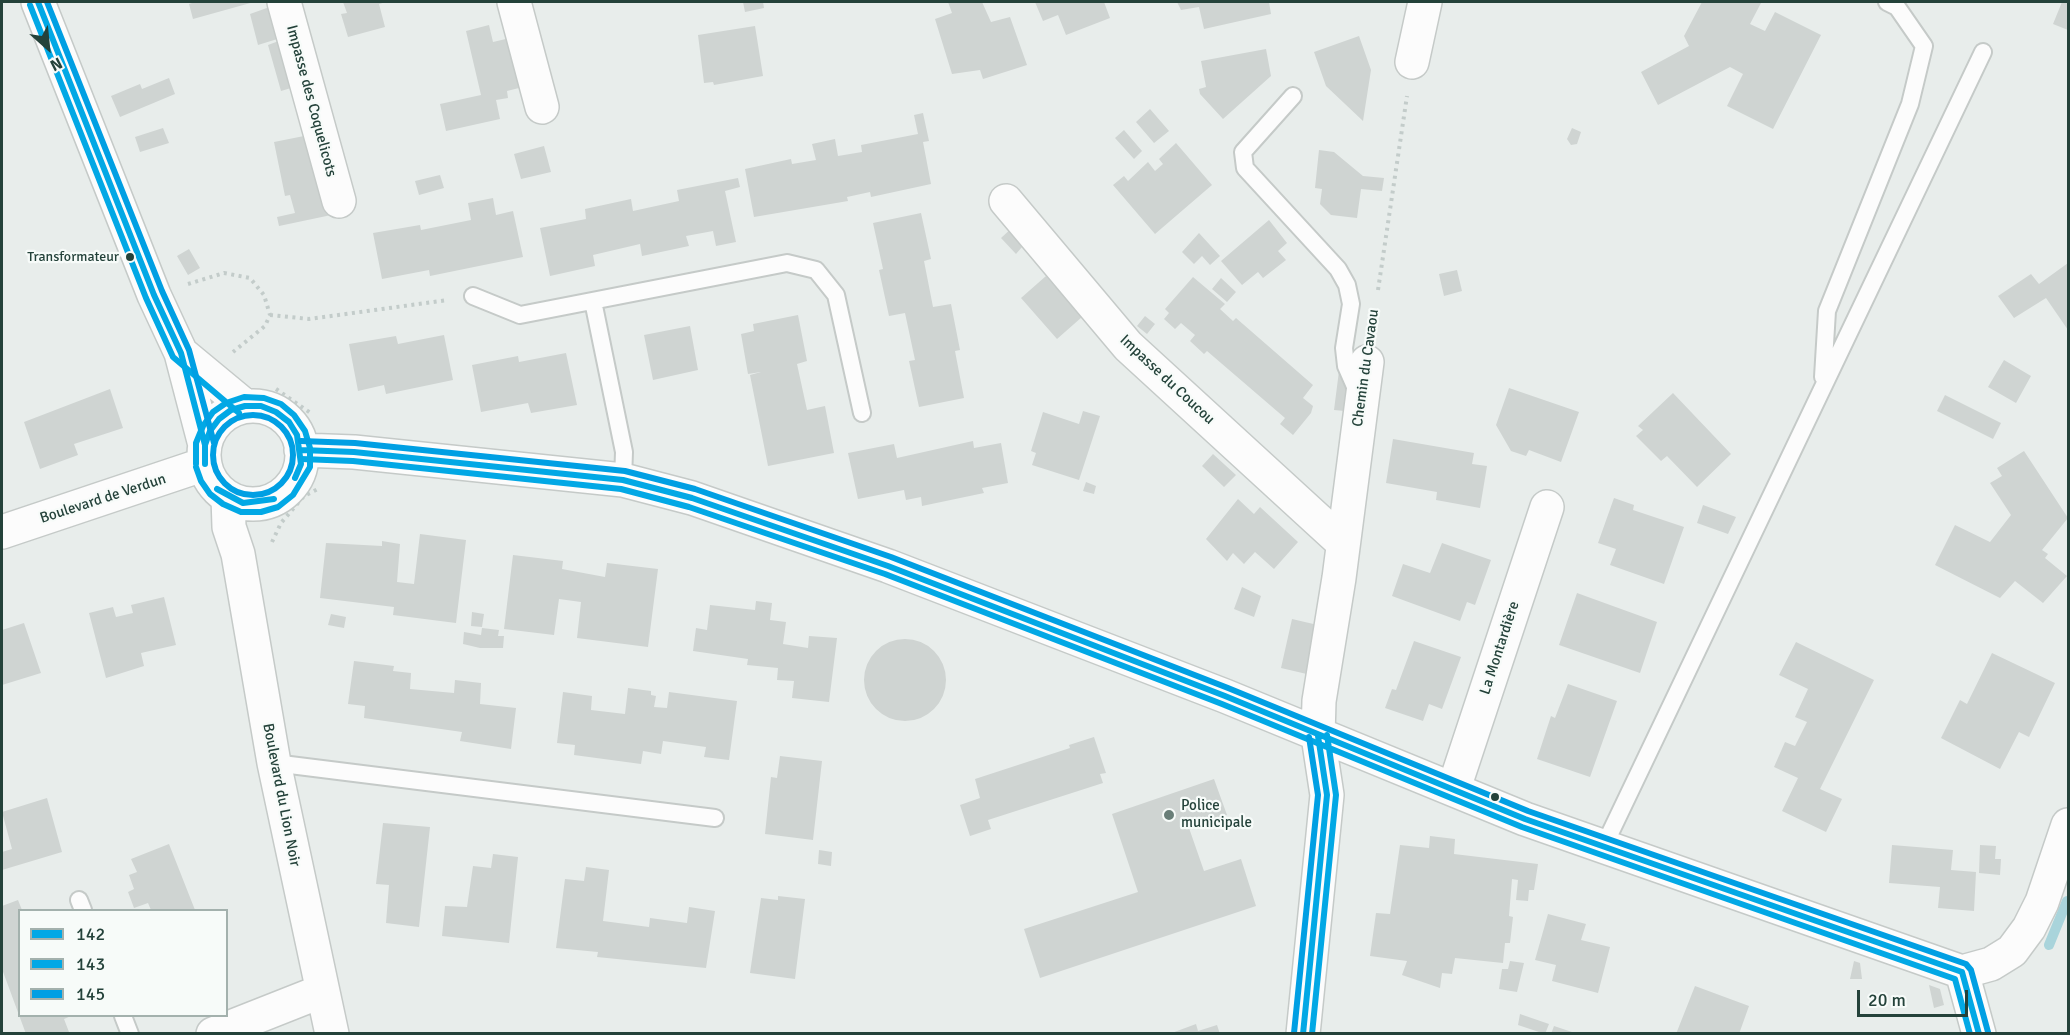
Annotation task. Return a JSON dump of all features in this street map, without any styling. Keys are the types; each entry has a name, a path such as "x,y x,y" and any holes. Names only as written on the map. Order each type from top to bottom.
{"street":[{"path":"38,2 154,295 181,353 205,455 217,489 228,497 243,503 259,503 274,499"},
{"name":"Impasse des Coquelicots","path":"284,2 339,201"},
{"path":"514,2 542,107"},
{"path":"1412,62 1425,2"},
{"name":"Impasse du Coucou","path":"1006,201 1128,346 1343,543"},
{"path":"181,353 255,395 261,406 276,412 289,422 297,435 301,450 300,464 295,478 274,499 238,554"},
{"name":"Chemin du Cavaou","path":"1303,1034 1327,795 1318,736 1320,702 1367,362"},
{"path":"205,455 210,430 219,419 255,395"},
{"path":"301,450 354,452 623,480 692,498 888,566 1225,696 1318,736 1603,848 1962,972 1990,964 2012,951 2029,928 2042,902 2068,825"},
{"name":"Boulevard de Verdun","path":"2,532 205,455"},
{"name":"Boulevard du Lion Noir","path":"228,497 229,527 238,554 274,763 332,1034"},
{"name":"La Montardière","path":"1454,788 1547,507"},
{"path":"1962,972 1979,1034"},
{"path":"213,1034 321,991"}],"lane":[{"path":"1822,387 1827,311 1910,104 1924,46 1897,7 1887,2"},
{"path":"1603,848 1983,52"},
{"path":"1293,96 1243,152 1245,168 1338,269 1347,285 1351,304 1344,348 1346,366 1361,399"},
{"path":"473,296 520,315 787,263 816,270 836,295 862,413"},
{"path":"593,301 624,452 623,480"},
{"path":"274,763 715,818"},
{"path":"123,1017 130,1034"}],"path":[{"name":"Chemin du Cavaou","path":"1377,293 1412,62"},
{"path":"270,315 309,320 473,296"},
{"path":"255,395 286,393 317,417"},
{"path":"238,554 268,551 281,524 304,496 353,477 354,452"}],"building":[{"path":"195,2 254,2 193,19 189,4"},
{"path":"343,2 386,2 379,4 385,27 348,37 341,14 347,13"},
{"path":"743,2 763,2 764,8 745,12"},
{"path":"948,2 982,2 991,22 1010,17 1027,65 983,79 980,70 952,74 935,19 952,13"},
{"path":"1035,2 1104,2 1110,18 1066,35 1058,15 1043,21"},
{"path":"1177,2 1269,2 1271,14 1204,29 1199,7 1181,10"},
{"path":"1702,2 1761,3 1750,24 1765,31 1775,12 1821,35 1773,129 1727,106 1743,74 1730,67 1658,105 1641,72 1689,46 1684,36"},
{"path":"2062,2 2068,2 2068,30 2053,24"},
{"path":"278,4 287,36 258,45 250,14"},
{"path":"489,25 493,42 510,38 519,88 507,91 508,98 496,100 500,119 446,131 440,104 481,95 466,31"},
{"path":"755,26 763,76 714,85 713,82 704,83 698,35"},
{"path":"1359,36 1371,70 1363,121 1326,86 1314,52"},
{"path":"284,39 291,88 281,91 268,45"},
{"path":"1266,49 1271,76 1223,119 1200,94 1199,89 1206,87 1201,61"},
{"path":"169,78 175,94 120,117 111,96 140,84 142,89"},
{"path":"1150,109 1169,131 1154,143 1136,122"},
{"path":"923,113 929,141 923,142 931,184 871,197 870,192 847,197 848,201 754,217 745,169 791,159 792,164 816,160 812,144 835,139 838,156 862,152 861,145 918,134 914,115"},
{"path":"163,128 169,143 140,152 135,137"},
{"path":"1572,128 1581,132 1577,144 1571,145 1567,139"},
{"path":"1124,130 1142,151 1134,159 1115,138"},
{"path":"309,135 336,214 279,226 277,217 295,213 290,195 285,196 274,142"},
{"path":"1176,143 1212,185 1155,234 1113,185 1124,176 1128,181 1148,162 1155,171 1163,164 1159,159"},
{"path":"544,146 551,172 521,179 514,154"},
{"path":"1319,150 1334,152 1363,176 1384,178 1382,191 1361,189 1357,218 1331,215 1320,204 1322,189 1315,188"},
{"path":"440,175 444,188 419,195 415,181"},
{"path":"738,178 740,187 725,191 736,242 716,246 713,231 686,236 689,246 642,256 640,244 593,255 595,266 550,276 540,228 586,219 585,209 631,199 633,211 679,201 677,190"},
{"path":"493,198 496,215 513,211 523,257 430,276 429,270 382,279 373,233 420,225 421,230 471,220 468,203"},
{"path":"921,213 931,259 924,261 933,307 951,304 960,350 955,351 964,398 919,407 909,361 915,360 905,313 889,316 879,270 883,269 873,223"},
{"path":"1269,220 1287,243 1278,251 1286,260 1263,278 1258,272 1242,285 1221,261"},
{"path":"1014,226 1028,240 1016,254 1001,238"},
{"path":"1199,233 1220,256 1210,265 1202,256 1194,264 1182,252"},
{"path":"189,249 200,268 188,275 177,256"},
{"path":"2068,263 2068,330 2046,298 2014,318 1998,296 2031,274 2039,284"},
{"path":"1457,270 1462,291 1444,296 1439,274"},
{"path":"1046,276 1082,317 1057,339 1021,298"},
{"path":"1193,277 1225,304 1220,309 1233,321 1236,318 1313,385 1303,398 1313,406 1311,413 1293,435 1280,424 1285,418 1207,351 1204,354 1190,341 1195,335 1181,323 1175,329 1164,319 1169,313 1165,309"},
{"path":"1221,278 1236,292 1227,302 1212,289"},
{"path":"798,315 807,361 797,364 807,410 825,406 834,453 768,466 750,375 761,372 748,374 741,334 754,331 753,324"},
{"path":"1145,316 1155,324 1147,334 1137,326"},
{"path":"690,326 698,370 653,380 644,335"},
{"path":"444,335 453,380 386,394 384,385 358,391 349,344 396,336 398,344"},
{"path":"566,353 577,405 531,413 528,403 481,412 472,365 518,356 519,362"},
{"path":"2004,360 2031,376 2016,403 1988,387"},
{"path":"1339,371 1348,386 1345,411 1334,410"},
{"path":"1509,388 1579,412 1561,462 1529,450 1526,456 1511,451 1496,425"},
{"path":"110,389 123,428 74,444 78,455 40,469 24,422"},
{"path":"1673,393 1731,454 1697,487 1667,456 1661,461 1636,436 1643,430 1638,426"},
{"path":"1945,395 2001,423 1993,439 1937,411"},
{"path":"1083,411 1100,416 1079,480 1032,465 1036,453 1031,451 1043,412 1079,424"},
{"path":"1393,439 1474,453 1472,464 1487,466 1480,508 1436,500 1437,492 1386,483"},
{"path":"973,441 974,448 1001,443 1008,483 982,488 984,493 922,506 921,497 906,500 904,490 858,499 848,453 894,444 897,458"},
{"path":"2024,451 2068,518 2042,550 2048,554 2045,558 2067,576 2043,603 2015,581 2000,598 1935,565 1955,525 1990,542 2011,515 1990,483 2002,476 1997,468"},
{"path":"1213,454 1236,475 1224,487 1202,466"},
{"path":"1086,482 1096,486 1094,494 1083,491"},
{"path":"1614,498 1634,505 1633,510 1684,527 1664,584 1610,565 1616,549 1598,543"},
{"path":"1238,499 1254,514 1260,507 1298,542 1274,569 1255,552 1244,564 1233,553 1227,561 1206,539"},
{"path":"1703,505 1736,517 1728,534 1697,523"},
{"path":"420,534 466,540 456,623 393,615 394,607 320,598 326,543 382,546 382,541 400,544 397,582 414,584"},
{"path":"1442,543 1491,560 1475,605 1467,602 1460,621 1392,596 1403,564 1430,573"},
{"path":"513,555 563,561 562,569 605,577 607,563 658,569 648,647 577,638 581,602 559,599 554,635 504,629"},
{"path":"1242,587 1261,596 1254,617 1234,609"},
{"path":"1577,593 1657,622 1640,673 1559,645"},
{"path":"164,597 176,645 141,653 144,666 106,678 89,613 113,607 116,617 133,613 131,605"},
{"path":"756,601 772,603 770,620 786,622 783,644 808,648 809,636 837,638 829,702 792,698 794,681 777,680 778,668 747,665 748,659 693,651 696,628 707,630 710,605 755,610"},
{"path":"472,612 484,614 482,627 471,626"},
{"path":"331,614 346,617 344,628 328,625"},
{"path":"1292,619 1322,626 1311,675 1281,668"},
{"path":"24,623 41,673 2,685 2,630"},
{"path":"482,628 499,630 498,636 504,636 503,648 480,648 463,644 464,632 481,635"},
{"path":"897,639 913,639 928,646 939,657 946,672 943,696 934,709 913,721 897,721 882,714 871,703 864,688 864,672 871,657 882,646"},
{"path":"1414,641 1461,657 1442,709 1429,704 1423,721 1385,708 1392,689 1396,690"},
{"path":"1796,642 1874,680 1820,789 1842,799 1826,832 1782,811 1798,778 1774,767 1785,742 1795,746 1807,722 1795,717 1808,689 1779,675"},
{"path":"1992,653 2055,683 2029,737 2019,732 2000,769 1941,738 1960,700 1967,704"},
{"path":"354,661 394,666 393,671 411,673 410,689 454,693 455,680 481,683 480,704 516,708 511,749 460,741 462,732 364,718 365,706 348,704"},
{"path":"1568,684 1617,701 1590,777 1537,759 1551,716 1555,718"},
{"path":"628,688 651,691 651,695 656,696 654,707 667,708 669,692 737,701 729,760 704,757 706,747 663,741 661,754 643,751 641,764 574,755 575,745 557,743 563,692 592,696 591,710 625,714"},
{"path":"1094,737 1106,773 1100,774 1103,783 988,820 991,829 970,836 960,805 980,798 975,779 1070,748 1069,745"},
{"path":"780,756 822,761 813,840 765,834 771,777 777,778"},
{"path":"1214,779 1227,815 1189,828 1204,871 1241,859 1256,906 1040,978 1024,929 1138,892 1112,814"},
{"path":"47,798 62,852 2,870 2,852 12,849 2,812"},
{"path":"383,823 430,827 419,927 386,923 389,885 376,884"},
{"path":"1430,836 1455,839 1454,854 1538,864 1534,890 1529,890 1528,901 1516,900 1518,880 1512,879 1509,916 1513,917 1510,943 1505,943 1503,963 1455,958 1452,974 1442,973 1440,988 1402,975 1407,961 1370,956 1376,913 1390,914 1400,845 1429,848"},
{"path":"169,844 195,909 151,909 148,903 134,908 128,892 134,889 129,875 137,872 131,859"},
{"path":"1892,845 1953,850 1951,870 1976,872 1974,911 1938,908 1940,887 1889,883"},
{"path":"1980,845 1996,846 1995,859 2001,859 2000,875 1979,873"},
{"path":"819,850 832,852 831,866 818,864"},
{"path":"493,854 518,857 509,943 442,936 445,906 467,907 473,866 491,868"},
{"path":"586,867 609,870 603,921 649,927 650,918 687,923 689,907 715,911 706,968 597,957 598,952 556,948 565,879 584,881"},
{"path":"778,896 805,899 795,979 750,973 761,898 778,900"},
{"path":"18,900 22,909 18,909 18,1012 2,969 2,906"},
{"path":"1548,914 1586,924 1581,940 1610,947 1598,993 1552,981 1556,965 1535,960"},
{"path":"1510,961 1524,963 1517,992 1499,989 1502,969 1508,969"},
{"path":"1854,961 1860,963 1862,979 1850,979"},
{"path":"1929,985 1940,989 1944,1005 1934,1008"},
{"path":"1695,986 1749,1006 1739,1034 1676,1034"},
{"path":"1520,1014 1549,1024 1545,1034 1518,1025"},
{"path":"20,1017 69,1017 64,1019 69,1032 66,1034 26,1034"},
{"path":"1196,1024 1198,1031 1217,1025 1220,1034 1169,1034"},
{"path":"1554,1026 1575,1033 1575,1034 1551,1034"}],"waterway":[{"path":"2049,945 2067,901"}],"transit line":[{"name":"142","path":"38,2 154,295 181,353 205,445"},
{"name":"145","path":"47,2 162,291 189,350 214,443"},
{"name":"143","path":"30,5 146,298 173,357 239,413"},
{"name":"143","path":"196,464 196,443 203,426 213,412 226,403 244,397 264,398 281,404 294,415 305,431 310,448 310,467 293,495 278,507 261,512 241,512 223,504 210,494 201,481 196,467"},
{"name":"142","path":"205,464 205,445 210,431 219,419 231,410 245,406 261,406 276,412 289,422 297,435 301,464 295,478"},
{"name":"145","path":"253,415 275,422 281,427 292,447 293,455 286,477 281,483 261,494 253,495 231,488 225,483 214,463 213,455 220,433 225,427 245,416 253,415"},
{"name":"145","path":"301,441 355,443 625,471 695,489 891,557 1228,688 1528,811 1966,964 1971,970 1988,1032"},
{"name":"142","path":"301,450 354,452 623,480 692,498 888,566 1225,696 1525,819 1962,972"},
{"name":"143","path":"301,459 353,461 621,489 689,507 885,574 1222,704 1522,827 1955,979 1970,1034"},
{"name":"142","path":"217,489 243,503 274,499"},
{"name":"143","path":"1312,1034 1336,795 1327,735"},
{"name":"142","path":"1303,1034 1327,795 1318,736"},
{"name":"145","path":"1294,1033 1318,795 1309,737"},
{"name":"142","path":"1962,972 1979,1034"}],"place":[{"name":"Transformateur","path":"130,257"},
{"name":"Police municipale","path":"1169,815"}]}
